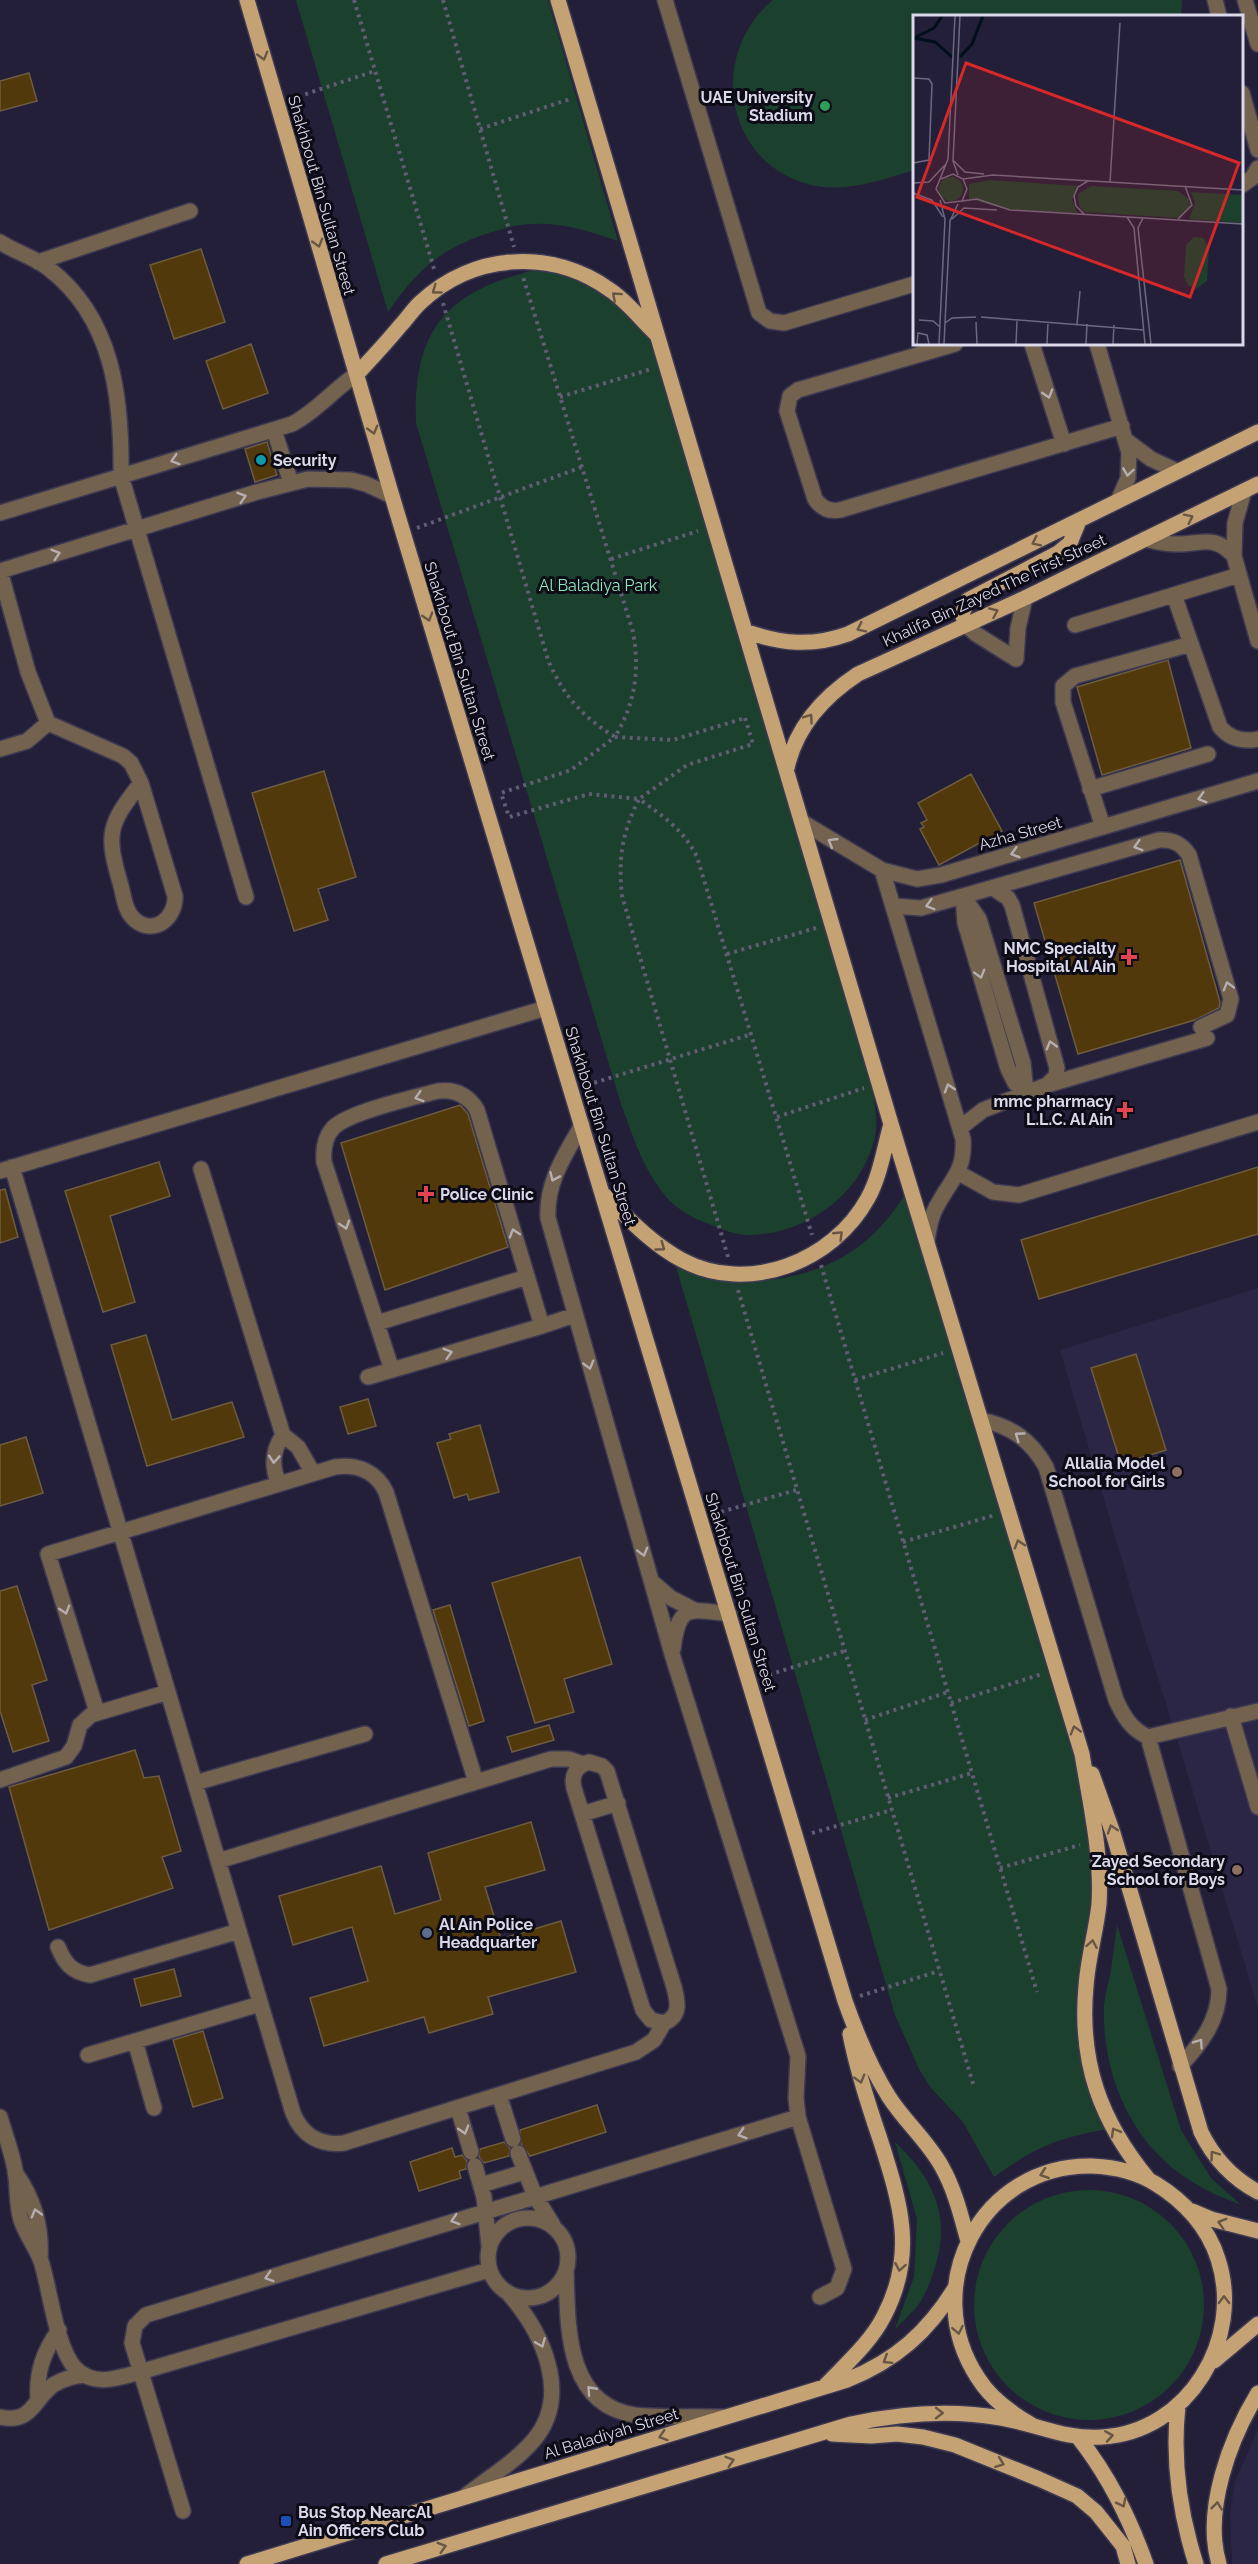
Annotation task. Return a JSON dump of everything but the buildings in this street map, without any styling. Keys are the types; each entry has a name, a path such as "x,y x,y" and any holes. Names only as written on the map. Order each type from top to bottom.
{"main road":[{"name":"Shakhbout Bin Sultan Street","path":"247,0 403,533 845,2001 878,2079 903,2118 930,2149 952,2186 968,2241"},
{"path":"558,0 891,1124 1082,1754 1113,1833 1196,2118 1208,2146 1226,2169 1258,2192"},
{"path":"357,374 419,303 439,287 477,268 518,261 558,265 596,280 613,291 658,336"},
{"name":"Khalifa Bin Zayed The First Street","path":"745,631 790,643 820,643 848,634 1258,432"},
{"name":"Khalifa Bin Zayed The First Street","path":"787,771 790,754 806,722 816,708 858,674 1024,598 1258,484"},
{"path":"966,625 962,614 968,600 1058,554 1070,543 1078,521"},
{"path":"602,1193 663,1249 692,1264 708,1270 733,1274 777,1270 818,1253 843,1232 868,1198 878,1174 891,1124"},
{"path":"1082,1754 1096,1841 1098,1905 1086,1985 1088,2062 1101,2105 1111,2125 1149,2180"},
{"path":"825,2386 870,2338 884,2317 901,2269 904,2244 897,2193 860,2078 845,2001"},
{"path":"386,2564 851,2424 911,2414 972,2414 1032,2425 1054,2433 1078,2437 1104,2437 1131,2432 1156,2421 1178,2406 1197,2386 1210,2365 1219,2343 1225,2315 1224,2286 1214,2249 1206,2232 1189,2209 1170,2193 1149,2180 1127,2171 1104,2166 1081,2166 1046,2173 1014,2188 996,2203 981,2220 968,2241 955,2288 954,2312 958,2336 966,2358 978,2379 993,2398 1011,2413 1032,2425"},
{"path":"1189,2209 1211,2219 1258,2231"},
{"name":"Al Baladiyah Street","path":"247,2564 868,2371 906,2347 933,2320 955,2288"},
{"path":"1210,2365 1258,2324"},
{"path":"1219,2564 1216,2555 1216,2511 1225,2463 1238,2430 1258,2393"},
{"path":"1178,2406 1175,2432 1176,2483 1182,2517 1196,2564"},
{"path":"820,2433 872,2436 897,2434 923,2437 954,2445 1039,2479 1077,2496 1096,2511 1122,2546 1128,2564"},
{"path":"1078,2437 1113,2488 1126,2512 1146,2564"}],"street":[{"path":"665,0 759,313 770,321 784,323 913,285"},
{"path":"1215,0 1220,15"},
{"path":"1245,0 1258,44"},
{"path":"1243,97 1258,150"},
{"path":"1243,184 1252,178 1258,168"},
{"path":"38,262 190,212"},
{"path":"0,242 38,262 73,291 104,345 117,386 120,405 121,476 246,897"},
{"path":"952,345 798,390 790,396 787,411 815,499 821,507 830,511 840,510 1064,444 1124,434"},
{"path":"1032,345 1064,444"},
{"path":"1097,345 1124,434 1129,472 1118,501"},
{"path":"0,513 274,430 306,416 357,374"},
{"path":"274,430 291,483"},
{"path":"1124,434 1151,459 1178,471"},
{"path":"141,783 114,826 111,848 130,915 143,924 151,926 159,924 170,916 174,910 175,896 141,783 131,763 123,756 48,723 28,672 0,571 291,483 322,478 344,479 366,484 392,496"},
{"path":"1244,491 1235,523 1234,556 1258,641"},
{"path":"1145,538 1169,544 1214,542 1234,556"},
{"path":"1075,625 1239,575"},
{"path":"1174,595 1220,727 1229,735 1240,740 1258,739"},
{"path":"966,625 976,634 1016,659 1018,628 1024,598"},
{"path":"1103,827 1063,702 1063,686 1075,676 1191,644"},
{"path":"0,749 27,741 48,723"},
{"path":"1090,789 1208,754"},
{"name":"Azha Street","path":"802,822 882,870 917,879 940,875 1258,781"},
{"path":"894,906 921,908 1159,840 1166,839 1180,844 1189,855 1231,999 1227,1015 1204,1033 1026,1093 983,1110 960,1128"},
{"path":"882,870 960,1128 964,1150 959,1173 938,1204 927,1241"},
{"path":"993,888 1008,898 1012,905 1056,1061 1056,1076 1047,1085"},
{"path":"963,896 965,923 1008,1069 1015,1083 1026,1093"},
{"path":"218,1861 551,1759 569,1759 582,1764 596,1762 607,1771 618,1803 676,1996 675,2016 664,2023 654,2040 636,2052 344,2144 318,2141 302,2130 293,2113 120,1532 6,1169 546,1008"},
{"path":"392,1370 324,1162 328,1135 340,1122 349,1117 438,1091 453,1091 467,1098 477,1110 542,1326"},
{"path":"959,1173 993,1192 1019,1195 1258,1122"},
{"path":"582,1125 552,1181 547,1205 551,1230 672,1654 795,2046 799,2068 796,2098 798,2117 843,2262 843,2276 837,2288 820,2297"},
{"path":"201,1169 283,1435 298,1447 313,1473"},
{"path":"376,1323 527,1277"},
{"path":"368,1377 575,1315"},
{"path":"981,1420 1004,1426 1025,1438 1046,1467 1116,1700 1136,1731 1148,1737 1258,1711"},
{"path":"279,1484 273,1458 283,1435"},
{"path":"98,1712 48,1554 313,1473 335,1467 355,1466 374,1475 381,1482 476,1782"},
{"path":"651,1581 670,1598 694,1610 729,1614"},
{"path":"672,1654 678,1623 682,1617 694,1610"},
{"path":"0,1780 53,1764 66,1757 74,1746 80,1725 90,1715 168,1692"},
{"path":"1231,1716 1258,1807"},
{"path":"195,1783 365,1734"},
{"path":"1148,1737 1217,1979 1219,1999 1214,2019 1199,2044 1180,2066"},
{"path":"582,1764 573,1774 572,1781 644,2010 651,2020 664,2023"},
{"path":"582,1814 618,1803"},
{"path":"58,1947 67,1965 73,1970 90,1975 239,1931"},
{"path":"88,2055 260,2004"},
{"path":"135,2041 154,2108"},
{"path":"499,2095 524,2172 535,2196 568,2250 566,2272 571,2347 579,2371 592,2392 611,2407 633,2415 726,2417"},
{"path":"458,2108 482,2185 486,2211 489,2270 500,2288 520,2298 543,2296 553,2290 566,2272"},
{"path":"0,2117 15,2172 20,2217 40,2259 59,2330 70,2361 84,2375"},
{"path":"183,2511 132,2343 135,2326 146,2315 798,2117"},
{"path":"482,2185 524,2172"},
{"path":"489,2248 493,2237 501,2228 523,2218 547,2222 556,2229"},
{"path":"0,2417 22,2416 34,2407 54,2385 73,2376 84,2375 104,2381 140,2372 489,2270"},
{"path":"463,2498 532,2443 546,2422 550,2409 551,2382 544,2352 531,2322 509,2294"},
{"path":"38,2401 38,2375 41,2363 59,2330"}],"path":[{"path":"354,0 554,674 571,702 583,715 615,737 673,740 746,718 753,744 687,765 639,799 622,842 619,869 622,896 974,2087"},
{"path":"443,0 518,261 633,632 638,670 632,703 615,737 571,770 501,793 509,817 589,795 639,799 674,824 692,845 728,954 818,1253 1037,1992"},
{"path":"277,103 375,71"},
{"path":"480,129 586,94"},
{"path":"560,396 666,364"},
{"path":"403,533 582,467"},
{"path":"610,559 714,525"},
{"path":"728,954 832,923"},
{"path":"572,1090 752,1034"},
{"path":"777,1117 879,1083"},
{"path":"855,1380 959,1348"},
{"path":"700,1518 796,1490"},
{"path":"903,1542 1009,1510"},
{"path":"749,1681 844,1651"},
{"path":"951,1703 1058,1669"},
{"path":"864,1720 948,1692"},
{"path":"888,1798 972,1773"},
{"path":"795,1838 892,1810"},
{"path":"1000,1868 1096,1841"},
{"path":"845,2001 939,1971"}],"shaded area":[{"name":"Allalia Model School for Girls","path":"1258,1288 1258,2008 1060,1350"},
{"path":"1258,2429 1258,2564 1232,2564 1230,2512 1235,2482"}],"green space":[{"path":"296,0 548,0 618,241 566,226 544,224 523,225 492,232 459,245 432,262 409,284 388,312"},
{"name":"UAE University Stadium","path":"773,0 1182,0 1181,15 913,15 913,170 864,184 838,187 811,185 782,173 760,155 744,132 735,105 733,77 739,49 752,23"},
{"name":"Al Baladiya Park","path":"535,270 561,271 615,296 653,341 870,1077 876,1129 868,1157 858,1176 845,1193 811,1219 791,1228 748,1235 723,1230 674,1205 646,1167 621,1104 416,423 421,363 429,340 441,320 457,304 478,290"},
{"path":"906,1193 1075,1746 1097,1869 1083,2011 1114,2128 1079,2135 1051,2144 1024,2157 994,2177 963,2122 931,2088 920,2071 895,2015 675,1263 719,1277 745,1282 802,1273 838,1260 854,1250 882,1226"},
{"path":"1117,1925 1181,2130 1211,2178 1241,2205 1203,2188 1170,2166 1152,2148 1124,2106 1108,2057 1105,2032 1104,2006"},
{"path":"895,2142 921,2172 930,2187 937,2203 941,2237 938,2256 926,2291 920,2302 895,2329 914,2277 917,2219"},
{"path":"1078,2190 1100,2190 1143,2203 1162,2216 1178,2232 1191,2251 1199,2272 1204,2305 1202,2327 1191,2359 1178,2378 1162,2394 1143,2407 1122,2415 1100,2420 1078,2420 1035,2407 1016,2394 1000,2378 987,2359 979,2338 974,2316 974,2294 987,2251 1000,2232 1016,2216 1035,2203 1056,2195"}],"place":[{"name":"UAE University Stadium","path":"825,106"},
{"name":"Security","path":"261,460"},
{"name":"NMC Specialty Hospital Al Ain","path":"1129,957"},
{"name":"mmc pharmacy L.L.C. Al Ain","path":"1125,1110"},
{"name":"Police Clinic","path":"426,1194"},
{"name":"Allalia Model School for Girls","path":"1177,1472"},
{"name":"Zayed Secondary School for Boys","path":"1237,1870"},
{"name":"Al Ain Police Headquarter","path":"427,1933"},
{"name":"Bus Stop NearcAl Ain Officers Club","path":"286,2521"}]}
